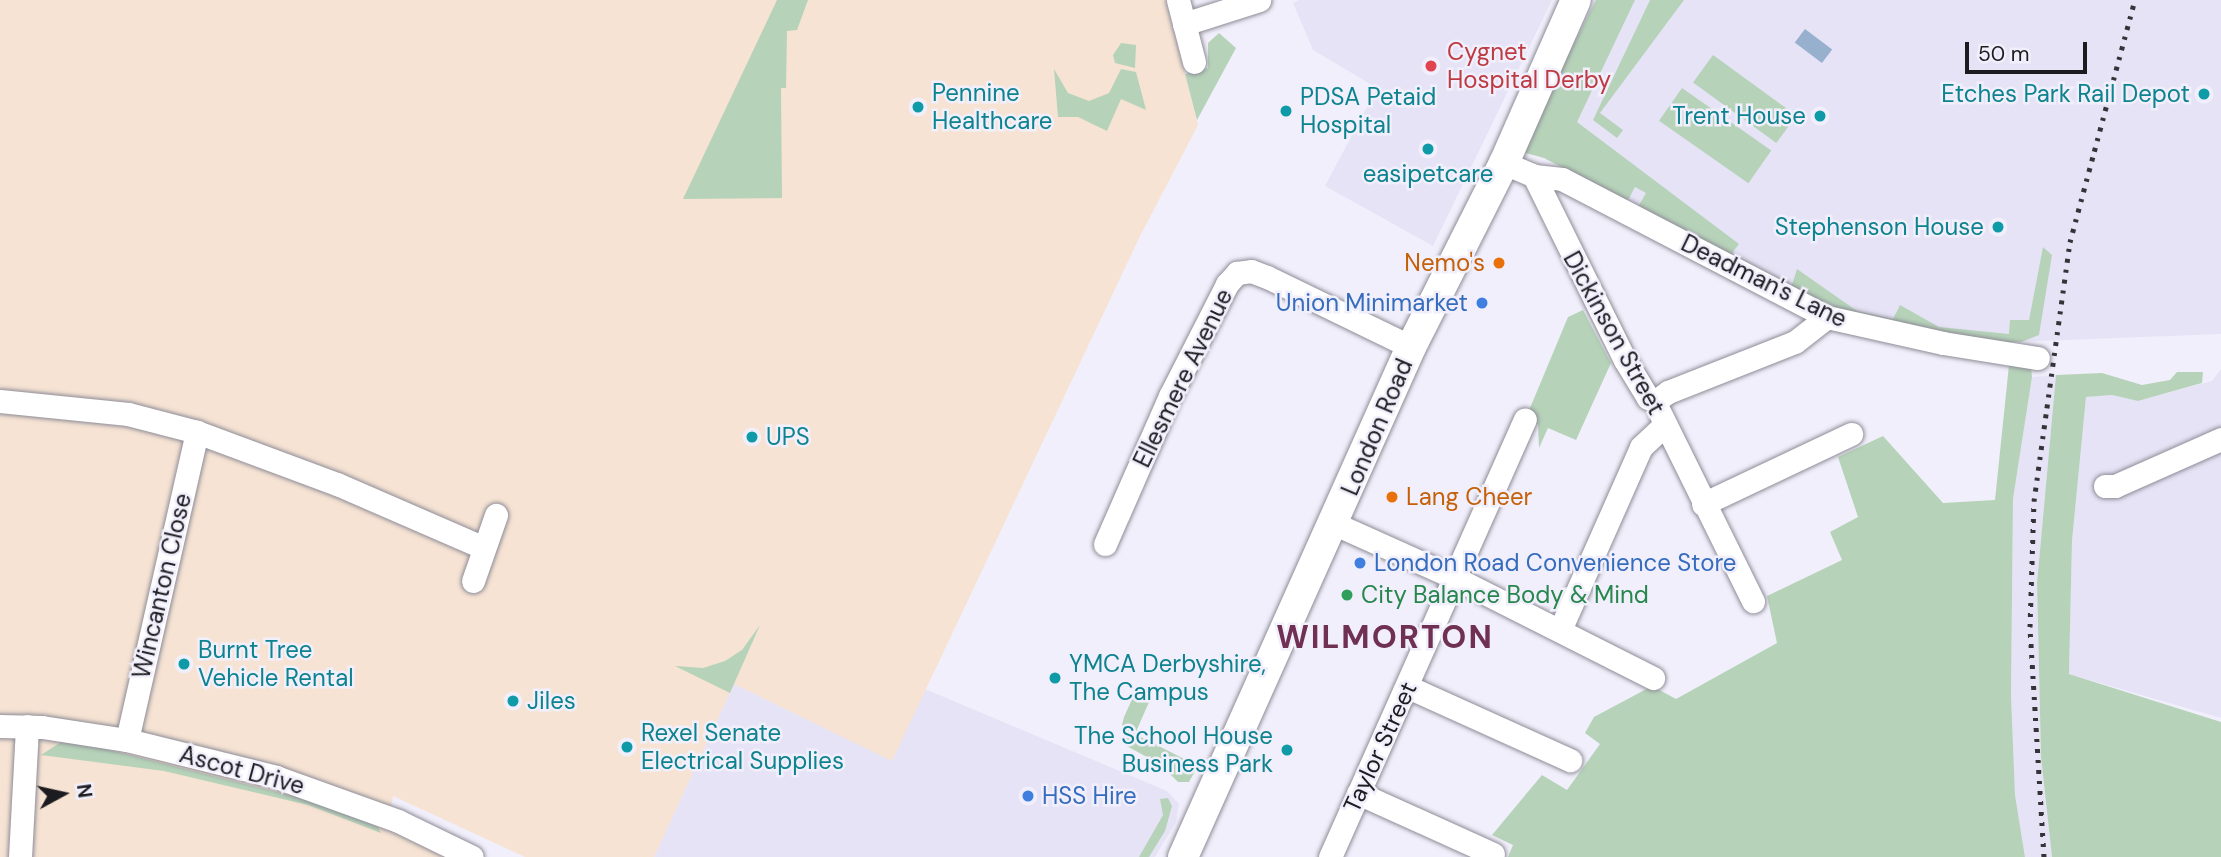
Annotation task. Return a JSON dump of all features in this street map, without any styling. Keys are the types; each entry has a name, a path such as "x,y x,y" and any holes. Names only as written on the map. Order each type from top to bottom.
{"main road":[{"name":"London Road","path":"1183,857 1335,524 1411,347 1504,163 1576,0"}],"street":[{"path":"1178,0 1194,62"},
{"path":"1184,24 1259,0"},
{"name":"Deadman's Lane","path":"1504,163 1534,176 1562,178 1828,317 1943,344 2038,358"},
{"name":"Dickinson Street","path":"1534,176 1625,360 1648,398 1657,400 1665,425 1753,601"},
{"name":"Ellesmere Avenue","path":"1105,544 1170,396 1227,284 1237,273 1251,271 1266,277 1411,347"},
{"path":"1657,400 1668,392 1795,342 1828,317"},
{"path":"0,401 128,414 197,432 337,484 484,548"},
{"name":"Taylor Street","path":"1330,857 1455,578 1522,449 1525,420"},
{"path":"1560,630 1641,447 1665,425"},
{"name":"Wincanton Close","path":"127,740 197,432"},
{"path":"1703,503 1851,434"},
{"path":"2105,486 2115,486 2221,439"},
{"path":"473,581 496,515"},
{"path":"1335,524 1455,578 1560,630 1633,657 1653,678"},
{"path":"1408,687 1570,760"},
{"name":"Ascot Drive","path":"0,726 27,726 127,740 318,791 398,821 472,857"},
{"path":"20,857 27,726"},
{"path":"1358,793 1493,854"}],"shaded area":[{"path":"0,0 1166,0 1198,125 1140,236 892,761 734,684 654,857 525,857 393,796 388,825 451,857 0,857"},
{"path":"1299,0 1552,0 1433,246 1325,186 1377,88 1313,50 1293,3"},
{"path":"1594,0 2221,0 2221,334 1988,343 1845,316 1545,158 1519,151"},
{"path":"2221,369 2221,718 2069,674 2072,541 2086,397 2112,395 2138,401 2212,381"},
{"path":"2056,375 2037,583 2041,757 2052,857 2025,857 2015,795 2011,694 2013,499 2032,377"},
{"path":"734,684 892,760 925,689 1167,791 1179,804 1176,822 1155,857 654,857"}],"green space":[{"path":"777,0 808,0 797,30 787,31 786,88 781,88 782,198 683,199"},
{"path":"1596,0 1635,0 1577,122 1739,244 1730,256 1638,207 1646,193 1635,187 1627,202 1544,158 1519,151"},
{"path":"1650,0 1684,0 1600,113 1623,130 1617,138 1593,120"},
{"path":"1219,33 1236,48 1197,120 1185,74 1208,68 1208,43"},
{"path":"1121,43 1136,45 1135,68 1115,63 1113,55"},
{"path":"1713,55 1796,116 1776,143 1693,83"},
{"path":"1054,69 1068,93 1089,101 1109,93 1121,69 1136,72 1146,110 1121,99 1107,131 1078,117 1058,117"},
{"path":"1682,88 1771,151 1748,183 1659,121"},
{"path":"2043,247 2052,255 2039,335 2021,342 1988,343 1845,316 1791,288 1797,269 1857,311 1893,319 1900,305 1939,327 2009,334 2010,320 2029,320"},
{"path":"1583,310 1611,363 1576,440 1548,428 1539,448 1538,425 1525,420 1568,317"},
{"path":"2009,365 2031,368 2032,377 2013,499 2011,694 2015,795 2025,857 1508,857 1513,845 1492,835 1542,775 1567,790 1600,744 1585,733 1594,717 1652,686 1676,699 1777,643 1767,596 1842,560 1830,532 1858,517 1838,457 1883,436 1943,503 1995,500"},
{"path":"2177,372 2203,372 2202,383 2138,401 2112,395 2086,397 2072,541 2069,674 2221,722 2221,857 2052,857 2041,757 2037,583 2056,375 2102,373 2142,385 2170,380"},
{"path":"760,625 730,693 675,666 703,668 725,661 742,650"},
{"path":"1138,686 1153,693 1135,734 1198,766 1189,782 1178,782 1160,764 1121,743 1127,730 1122,725 1124,717"},
{"path":"61,742 86,744 320,803 378,827 381,833 308,805 164,771 41,755"},
{"path":"1168,798 1172,806 1165,831 1149,857 1139,857 1163,815 1160,799"}],"water":[{"path":"1805,29 1832,49 1822,63 1795,43"}],"railway":[{"path":"2044,857 2030,627 2034,501 2070,242 2135,0"}],"place":[{"name":"Cygnet Hospital Derby","path":"1431,66"},
{"name":"Etches Park Rail Depot","path":"2204,94"},
{"name":"Pennine Healthcare","path":"918,107"},
{"name":"PDSA Petaid Hospital","path":"1286,111"},
{"name":"Trent House","path":"1820,116"},
{"name":"easipetcare","path":"1428,149"},
{"name":"Stephenson House","path":"1998,227"},
{"name":"Nemo's","path":"1499,263"},
{"name":"Union Minimarket","path":"1482,303"},
{"name":"UPS","path":"752,437"},
{"name":"Lang Cheer","path":"1392,497"},
{"name":"London Road Convenience Store","path":"1360,563"},
{"name":"City Balance Body & Mind","path":"1347,595"},
{"name":"Burnt Tree Vehicle Rental","path":"184,664"},
{"name":"YMCA Derbyshire, The Campus","path":"1055,678"},
{"name":"Jiles","path":"513,701"},
{"name":"Rexel Senate Electrical Supplies","path":"627,747"},
{"name":"The School House Business Park","path":"1287,750"},
{"name":"HSS Hire","path":"1028,796"}],"district":[{"name":"WILMORTON","path":"1385,637"}]}
